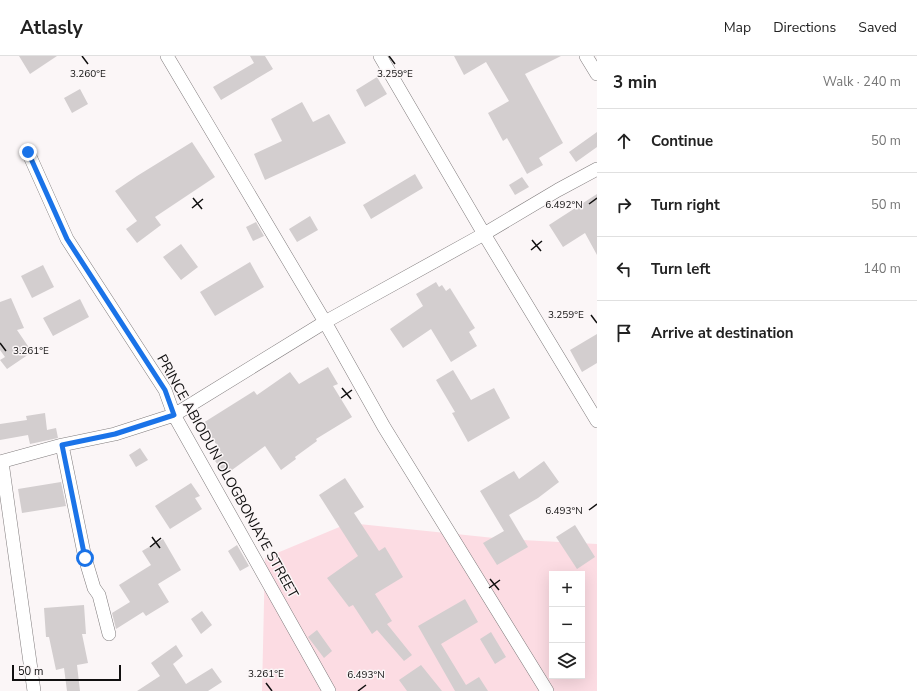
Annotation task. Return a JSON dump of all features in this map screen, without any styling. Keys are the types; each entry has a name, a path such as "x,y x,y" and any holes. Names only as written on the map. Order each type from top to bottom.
{"street":[{"path":"167,56 325,322 384,427 547,691"},
{"path":"380,56 484,234 597,421"},
{"path":"586,56 597,74"},
{"name":"PRINCE ABIODUN OLOGBONJAYE STREET","path":"28,152 67,239 165,390 174,415 328,691"},
{"path":"34,691 1,462 62,445 115,434 174,415 325,322 484,234 558,190 597,169"},
{"path":"62,445 85,558 94,588 99,595 109,634"}],"shaded area":[{"path":"349,523 504,539 597,544 597,691 262,691 265,558"}],"building":[{"path":"19,56 57,56 30,74"},
{"path":"250,56 265,56 273,69 221,100 213,87 254,63"},
{"path":"454,56 561,56 525,74 563,143 539,158 543,165 527,174 507,138 503,141 488,113 509,101 486,62 464,75"},
{"path":"377,77 387,94 365,107 356,90"},
{"path":"80,89 88,104 72,113 64,98"},
{"path":"302,102 313,122 329,114 346,143 265,180 254,154 282,141 271,119"},
{"path":"597,132 597,147 576,162 569,152"},
{"path":"192,142 215,177 155,217 161,225 137,243 126,229 137,221 115,191"},
{"path":"415,174 423,188 371,219 363,205"},
{"path":"522,177 529,187 515,195 509,185"},
{"path":"597,194 597,255 585,233 563,247 549,225"},
{"path":"310,216 318,230 297,242 289,229"},
{"path":"256,222 264,236 253,241 246,227"},
{"path":"181,244 198,267 181,280 163,257"},
{"path":"250,262 264,287 215,316 200,292"},
{"path":"43,265 54,287 32,298 21,276"},
{"path":"436,282 439,287 442,285 446,291 450,288 475,328 469,332 477,346 451,362 431,329 403,348 390,329 423,306 416,294"},
{"path":"11,298 24,328 17,330 32,352 7,369 0,360 5,357 0,350 0,302"},
{"path":"80,299 89,317 53,336 43,318"},
{"path":"597,334 597,363 582,372 570,350"},
{"path":"328,367 338,384 333,386 352,417 316,439 317,441 295,457 296,459 281,470 265,446 225,475 213,458 221,452 203,423 254,391 257,395 290,372 299,384"},
{"path":"453,370 471,400 494,388 510,418 468,442 452,413 455,412 436,380"},
{"path":"45,413 47,430 56,428 58,438 30,444 28,435 0,440 0,424 27,420 26,416"},
{"path":"140,448 148,460 136,467 129,455"},
{"path":"544,461 559,482 538,498 509,515 528,547 497,565 483,543 504,531 480,491 514,471 519,479"},
{"path":"345,478 364,507 354,513 379,551 385,547 403,577 375,594 392,621 387,624 412,655 404,661 377,630 372,634 353,605 349,607 327,578 358,556 319,495"},
{"path":"61,482 66,506 22,513 18,489"},
{"path":"191,483 200,496 195,498 202,509 170,529 155,506"},
{"path":"575,525 595,557 577,569 556,537"},
{"path":"163,539 181,570 158,584 169,602 146,616 143,612 116,629 112,613 130,602 119,585 151,565 142,551"},
{"path":"237,545 249,566 240,571 228,551"},
{"path":"465,599 478,622 441,644 466,685 479,677 488,691 455,691 418,626"},
{"path":"84,605 86,634 82,634 88,663 77,665 80,691 67,691 64,668 56,670 49,637 46,637 44,608"},
{"path":"202,611 212,625 201,634 191,619"},
{"path":"317,630 332,651 324,658 308,637"},
{"path":"491,632 506,657 495,664 480,639"},
{"path":"176,645 183,656 173,664 186,684 212,668 222,682 208,691 137,691 160,676 151,663"},
{"path":"421,665 442,691 407,691 399,680"}],"route":[{"path":"28,152 67,239 165,390 174,415 115,434 62,445 85,558"}]}
